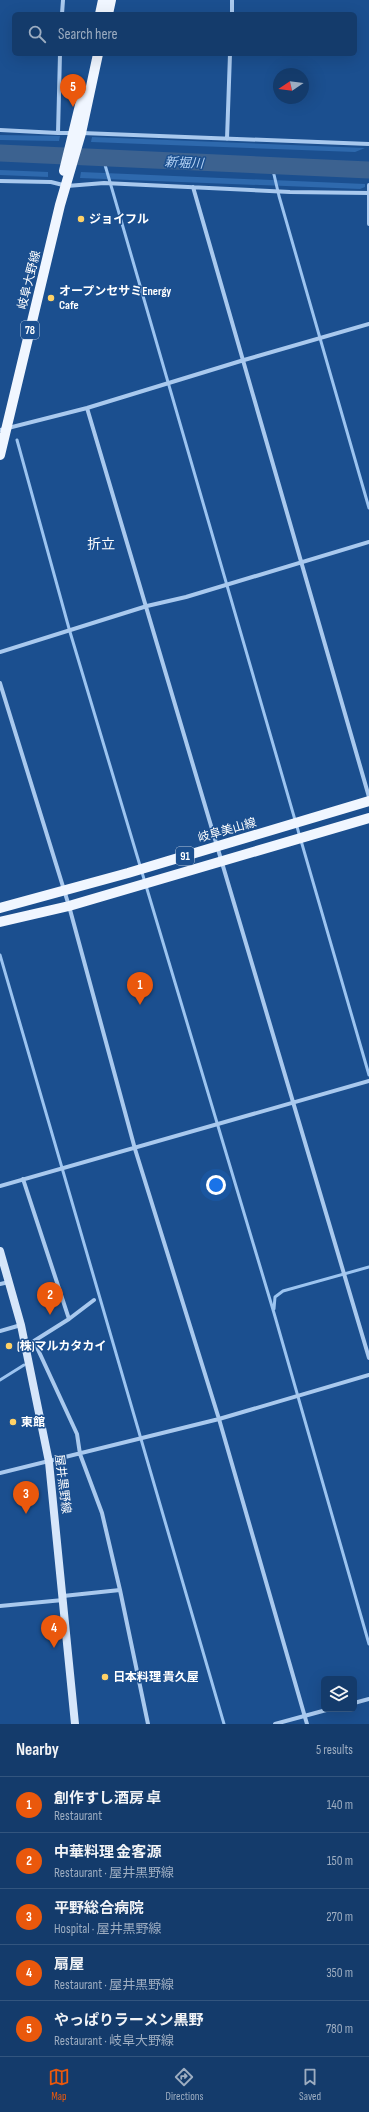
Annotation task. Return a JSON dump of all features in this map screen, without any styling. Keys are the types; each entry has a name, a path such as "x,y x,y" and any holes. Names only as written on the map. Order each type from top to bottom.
{"main road":[{"path":"100,12 103,0"},
{"path":"108,12 111,0"},
{"name":"岐阜大野線","path":"77,133 92,56"},
{"name":"岐阜大野線","path":"0,455 3,430 97,56"},
{"name":"岐阜美山線","path":"0,908 64,891 369,801"},
{"name":"91","path":"0,922 69,906 221,860 369,818"},
{"name":"屋井黒野線","path":"0,1251 21,1324 49,1462 64,1598 75,1724"}],"street":[{"path":"62,12 63,0"},
{"path":"232,0 232,12"},
{"path":"58,133 60,56"},
{"path":"227,139 230,56"},
{"path":"0,130 369,144"},
{"path":"0,181 104,183 290,192 369,193"},
{"path":"369,185 369,224"},
{"path":"193,187 244,360 300,563 369,797"},
{"path":"3,430 87,408 369,324"},
{"path":"87,408 369,1358"},
{"path":"0,652 147,606 186,597 369,542"},
{"path":"0,683 69,906 135,1149 219,1419 307,1724"},
{"path":"0,1186 294,1104 369,1081"},
{"path":"23,1179 69,1319"},
{"path":"0,1284 9,1281"},
{"path":"25,1347 69,1319 94,1300"},
{"path":"0,1331 21,1324"},
{"path":"34,1341 77,1434 80,1454 102,1513 148,1724"},
{"path":"0,1473 219,1419 369,1375"},
{"path":"0,1606 120,1590"},
{"path":"357,1702 369,1699"},
{"path":"275,1724 321,1711"}],"shaded area":[{"path":"0,135 60,136 59,141 0,140"},
{"path":"92,137 365,148 355,152 91,142"},
{"path":"0,170 48,172 48,177 0,175"},
{"path":"81,172 365,184 365,187 360,189 80,178"}],"waterway":[{"name":"新堀川","path":"0,153 369,170"},
{"path":"103,158 369,1075"},
{"path":"272,166 279,196 369,508"},
{"path":"17,440 70,632 274,1313 369,1644"},
{"path":"0,955 224,1724"},
{"path":"274,1309 275,1297 283,1291 369,1267"},
{"path":"0,1380 24,1365"}],"place":[{"name":"やっぱりラーメン黒野","path":"73,107"},
{"name":"ジョイフル","path":"81,219"},
{"name":"オープンセサミEnergy Cafe","path":"51,298"},
{"name":"創作すし酒房 卓","path":"140,1005"},
{"name":"中華料理 金客源","path":"50,1315"},
{"name":"(株)マルカタカイ","path":"9,1346"},
{"name":"東館","path":"13,1422"},
{"name":"平野総合病院","path":"26,1514"},
{"name":"扇屋","path":"54,1648"},
{"name":"日本料理 貴久屋","path":"105,1677"}],"district":[{"name":"折立","path":"101,544"}]}
